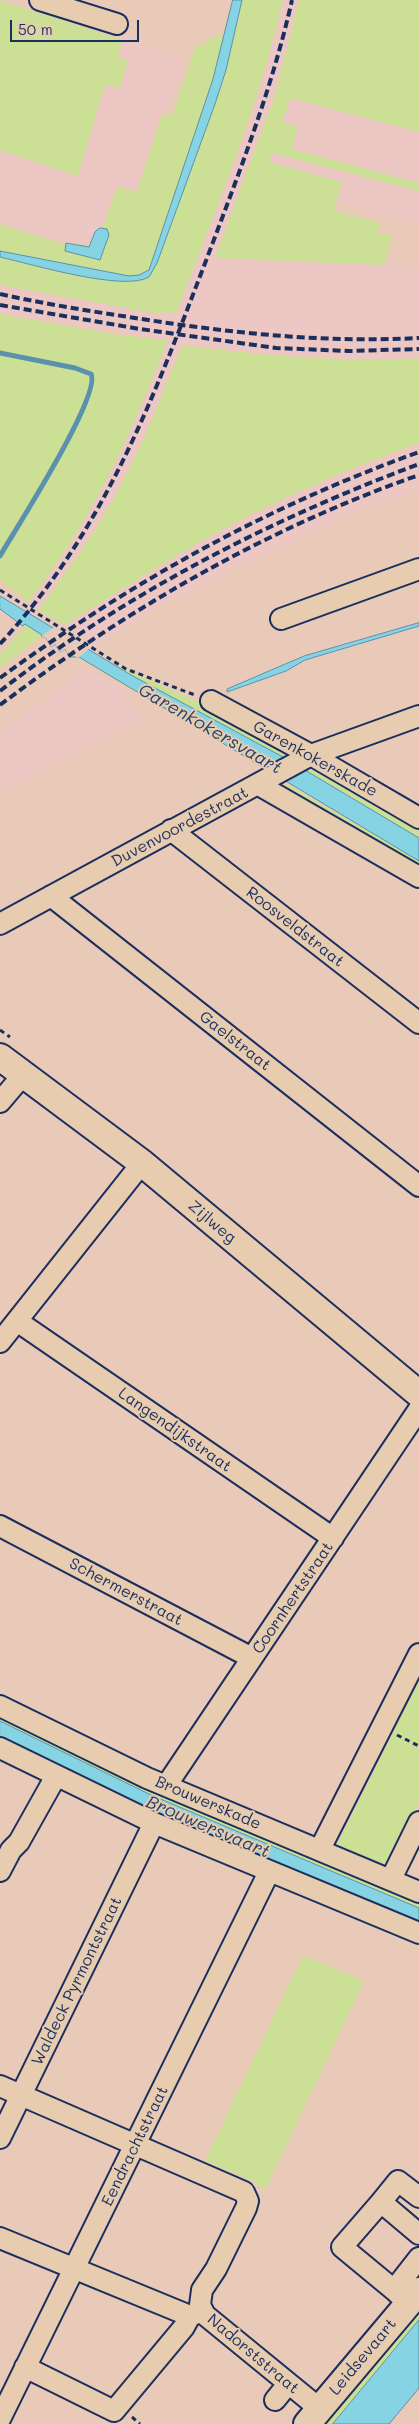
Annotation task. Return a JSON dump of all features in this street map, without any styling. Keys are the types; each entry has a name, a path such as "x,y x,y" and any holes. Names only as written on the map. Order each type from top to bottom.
{"main road":[{"name":"Zijlweg","path":"0,1057 142,1163 419,1394"},
{"name":"Leidsevaart","path":"314,2416 407,2295"}],"street":[{"path":"40,0 117,24"},
{"path":"281,619 419,569"},
{"name":"Garenkokerskade","path":"211,701 303,759 419,818"},
{"name":"Duvenvoordestraat","path":"0,924 171,830 266,781 303,759 419,716"},
{"path":"266,781 419,877"},
{"name":"Roosveldstraat","path":"171,830 419,1023"},
{"name":"Gaelstraat","path":"51,896 419,1186"},
{"path":"0,1102 23,1075"},
{"path":"0,1342 142,1163"},
{"name":"Langendijkstraat","path":"17,1321 332,1538"},
{"name":"Coornhertstraat","path":"166,1786 419,1409"},
{"name":"Schermerstraat","path":"0,1526 252,1658"},
{"path":"320,1849 419,1654"},
{"name":"Brouwerskade","path":"0,1706 166,1786 419,1892"},
{"path":"0,1748 154,1823 419,1933"},
{"path":"0,1871 11,1850 20,1842 56,1776"},
{"path":"391,1880 419,1822"},
{"name":"Waldeck Pyrmontstraat","path":"0,2138 154,1823"},
{"name":"Eendrachtstraat","path":"0,2419 269,1872"},
{"path":"0,2086 136,2145"},
{"name":"Nadorststraat","path":"136,2145 238,2189 245,2194 248,2204 216,2269 202,2290 196,2314 212,2330 288,2384 314,2416"},
{"path":"419,2197 398,2181 342,2247 407,2295 419,2258"},
{"path":"381,2202 419,2234"},
{"path":"0,2238 74,2269 196,2314 114,2411 26,2367"},
{"path":"275,2400 288,2384"}],"path":[{"path":"0,590 126,669 211,701"},
{"path":"381,1727 418,1746 419,1740"}],"shaded area":[{"path":"0,0 9,0 185,59 135,190 115,185 101,225 87,244 65,240 63,242 0,222"},
{"path":"283,0 299,0 286,57 268,117 215,258 419,267 419,358 323,360 249,354 182,345 141,444 121,486 75,560 38,610 29,602 64,552 107,478 147,392 168,340 0,314 0,285 59,297 67,296 230,174 255,105"},
{"path":"290,98 419,132 419,183 292,149 283,122"},
{"path":"272,153 419,191 419,224 336,202 341,182 269,163"},
{"path":"419,443 419,489 373,505 247,562 162,605 97,646 65,624 222,529 326,480"},
{"path":"87,667 120,687 141,720 0,791 0,734"}],"green space":[{"path":"0,0 123,40 118,57 128,61 120,88 105,85 78,176 0,150"},
{"path":"242,0 283,0 249,119 176,314 163,311 159,314 0,285 0,257 54,270 115,280 135,282 149,277 215,104 226,70"},
{"path":"299,0 419,0 419,132 290,98 283,122 298,127 292,149 419,183 419,191 272,153 269,162 342,182 334,211 380,223 377,232 392,236 384,265 215,258 275,95"},
{"path":"218,35 224,36 213,79 149,270 139,275 129,276 0,251 0,224 65,245 65,251 100,260 108,231 103,228 117,187 137,192 162,113 172,116 196,44 204,47 207,40"},
{"path":"0,314 113,334 168,340 131,428 100,492 67,547 29,602 0,580"},
{"path":"182,345 330,359 419,358 419,443 318,483 221,530 144,575 68,623 60,623 38,610 93,533 121,485 146,433"},
{"path":"26,625 43,635 0,668 0,655"},
{"path":"113,663 199,702 285,749 283,757 131,675"},
{"path":"313,766 419,827 419,838 303,768"},
{"path":"285,783 419,861 419,870 290,794"},
{"path":"419,1681 419,1802 388,1866 337,1845"},
{"path":"0,1712 419,1898 419,1908 151,1795 0,1721"},
{"path":"303,1955 364,1981 265,2190 253,2181 205,2161"},
{"path":"419,2311 419,2320 333,2424 326,2424"}],"water":[{"path":"233,0 242,0 226,70 157,263 149,277 137,281 99,279 0,257 0,251 129,276 139,275 149,270 213,79"},
{"path":"100,228 107,229 109,235 100,260 65,251 66,243 89,247 95,232"},
{"name":"Garenkokersvaart","path":"0,596 131,675 283,757 419,838 419,861 79,657 70,657 65,649 60,652 55,644 51,647 42,635 25,624 23,626 0,609"},
{"path":"419,623 419,626 305,660 286,671 227,692 227,689 304,656"},
{"name":"Brouwersvaart","path":"0,1721 151,1795 419,1908 419,1927 147,1813 0,1741"},
{"path":"419,2320 419,2388 389,2424 333,2424"}],"pier":[{"path":"55,627 90,648 78,658 73,655 70,657 65,649 60,652 55,644 51,647 46,638 41,636"}],"waterway":[{"path":"0,353 75,368 91,374 91,387 84,408 38,493 0,556"}],"railway":[{"path":"0,644 37,600 69,555 123,461 167,362 243,162 275,66 292,0"},
{"path":"0,294 101,313 277,336 347,339 419,338"},
{"path":"0,305 140,329 276,348 349,351 419,349"},
{"path":"0,678 99,610 201,550 307,497 419,452"},
{"path":"0,691 48,655 98,622 201,562 308,509 419,464"},
{"path":"0,705 98,636 200,574 307,520 419,475"}]}
